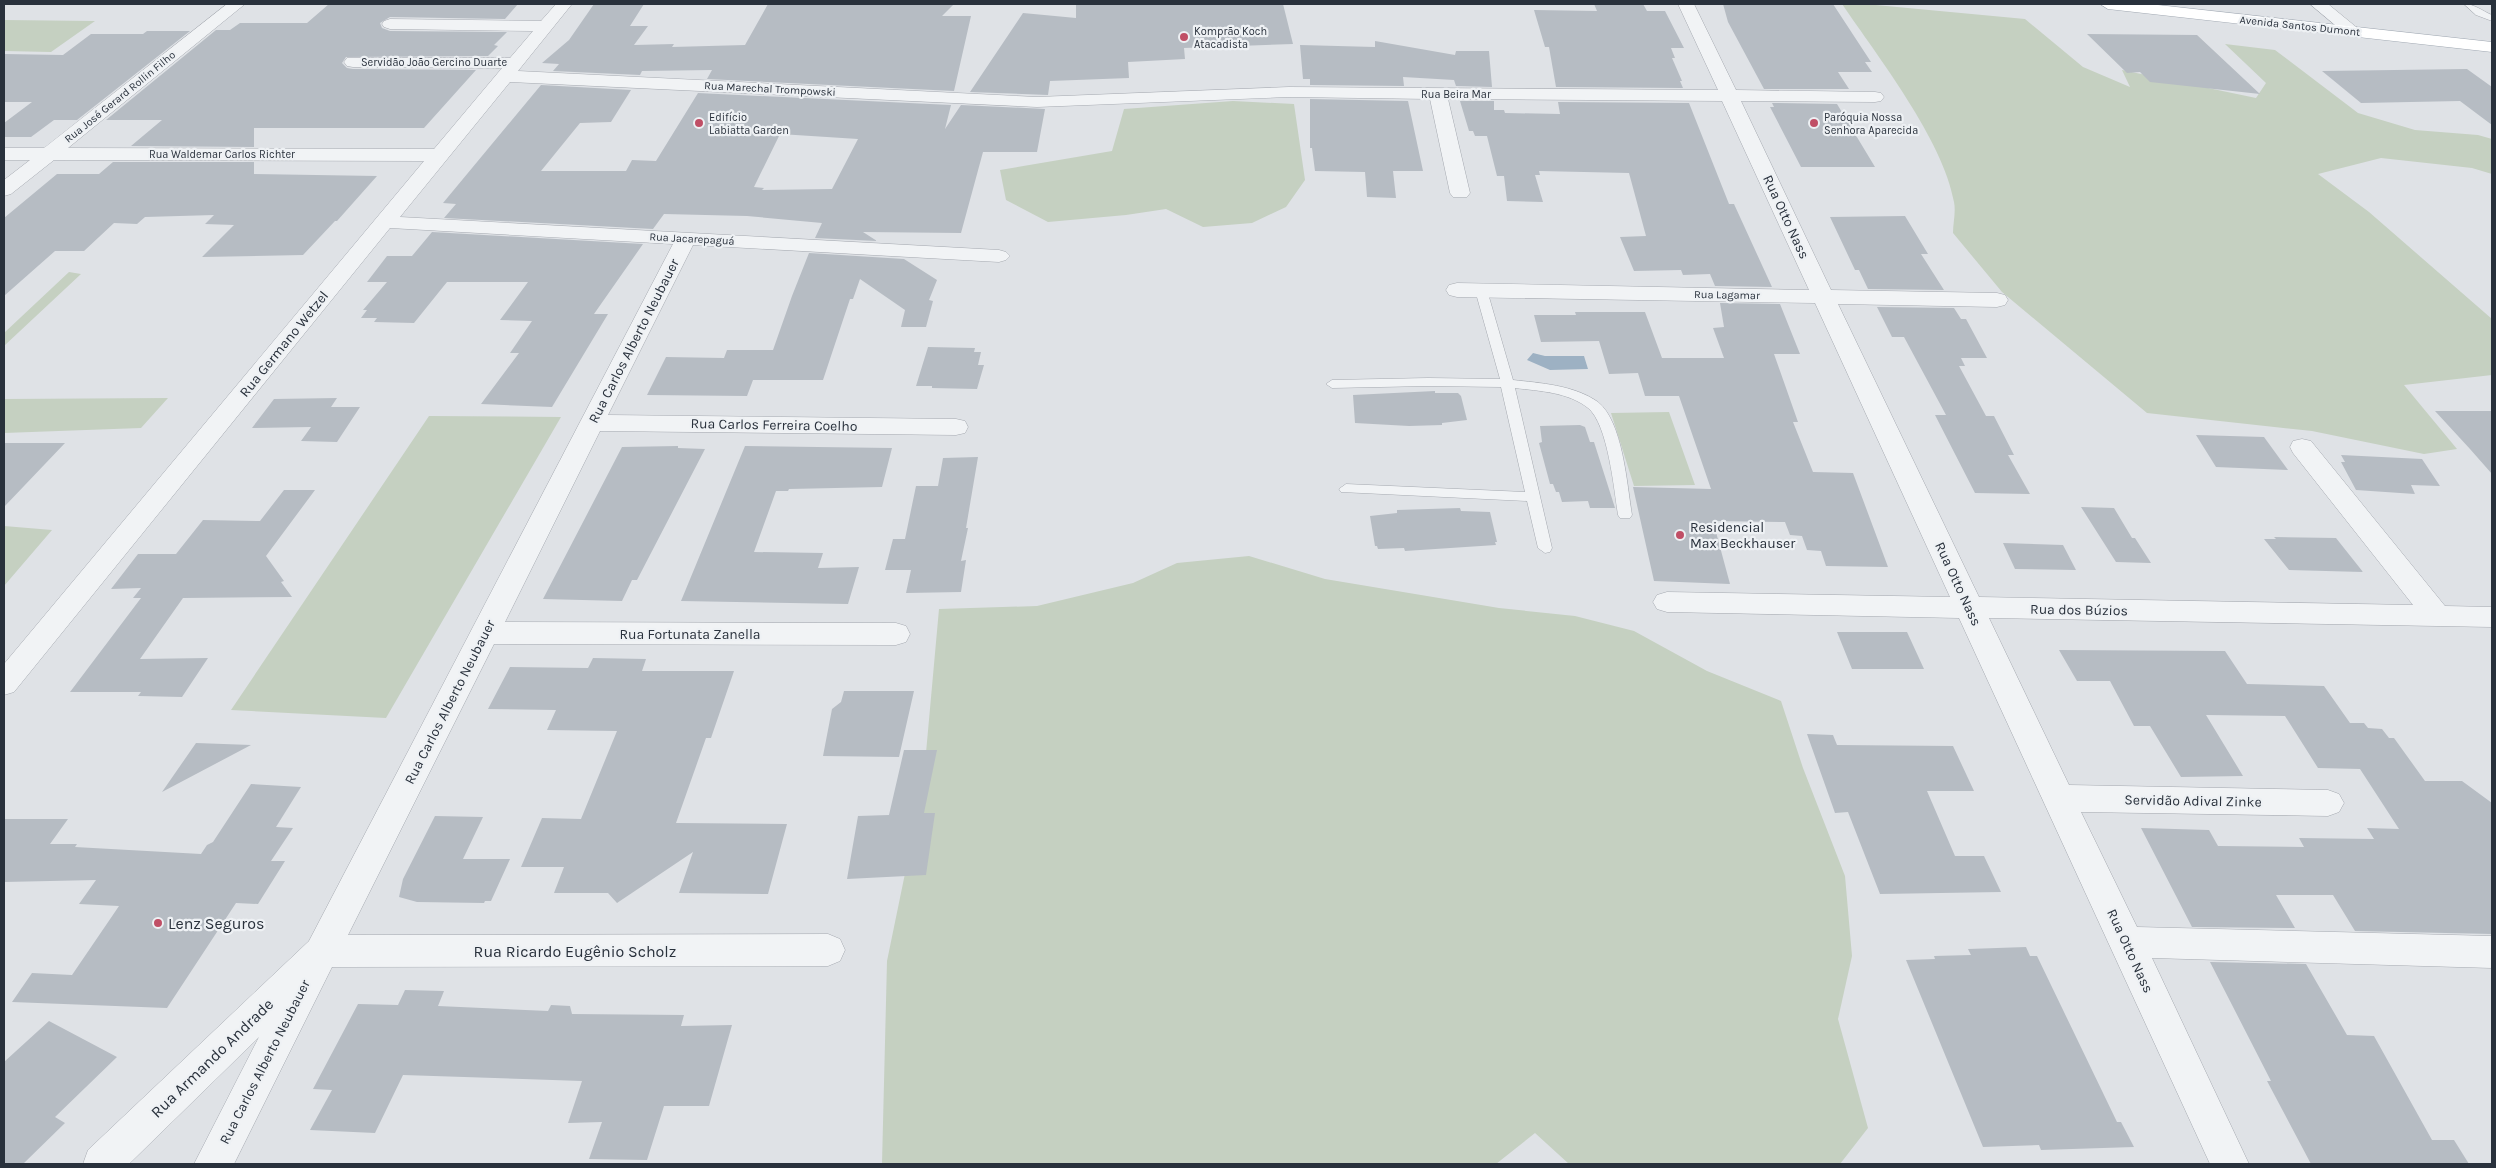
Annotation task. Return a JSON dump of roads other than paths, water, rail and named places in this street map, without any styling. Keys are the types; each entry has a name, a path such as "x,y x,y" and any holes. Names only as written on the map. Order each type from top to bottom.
{"main road":[{"name":"Avenida Santos Dumont","path":"2108,4 2492,47"}],"street":[{"name":"Rua José Gerard Rollin Filho","path":"4,190 236,4"},
{"name":"Rua Germano Wetzel","path":"4,684 564,4"},
{"name":"Rua Otto Nass","path":"1686,4 2230,1164"},
{"path":"2318,4 2353,32"},
{"path":"390,24 545,26"},
{"name":"Servidão João Gercino Duarte","path":"353,62 510,69"},
{"name":"Rua Marechal Trompowski","path":"510,69 1037,102"},
{"name":"Rua Beira Mar","path":"1037,102 1244,93 1875,97"},
{"path":"1438,94 1460,193"},
{"name":"Rua Waldemar Carlos Richter","path":"4,154 439,155"},
{"name":"Rua Jacarepaguá","path":"384,222 999,256"},
{"name":"Rua Carlos Alberto Neubauer","path":"213,1164 686,239"},
{"name":"Rua Lagamar","path":"1457,290 1997,300"},
{"name":"Rua Carlos Ferreira Coelho","path":"592,423 956,428"},
{"path":"2302,447 2437,616"},
{"name":"Rua dos Búzios","path":"1667,602 2492,618"},
{"name":"Rua Fortunata Zanella","path":"485,633 896,634"},
{"name":"Servidão Adival Zinke","path":"2058,798 2328,803"},
{"path":"2126,942 2492,952"},
{"name":"Rua Ricardo Eugênio Scholz","path":"322,951 828,950"},
{"name":"Rua Armando Andrade","path":"102,1164 322,951"}],"lane":[{"path":"2468,4 2479,13 2492,18"},
{"path":"1480,290 1507,383 1545,548"},
{"path":"1332,384 1507,383 1577,396 1594,406 1608,428 1625,514"},
{"path":"1346,488 1534,497"}],"water":[{"path":"1533,353 1545,356 1584,356 1588,369 1550,370 1527,360"}],"place":[{"name":"Komprão Koch Atacadista","path":"1184,37"},
{"name":"Edifício Labiatta Garden","path":"699,123"},
{"name":"Paróquia Nossa Senhora Aparecida","path":"1814,123"},
{"name":"Residencial Max Beckhauser","path":"1680,535"},
{"name":"Lenz Seguros","path":"158,923"}]}
